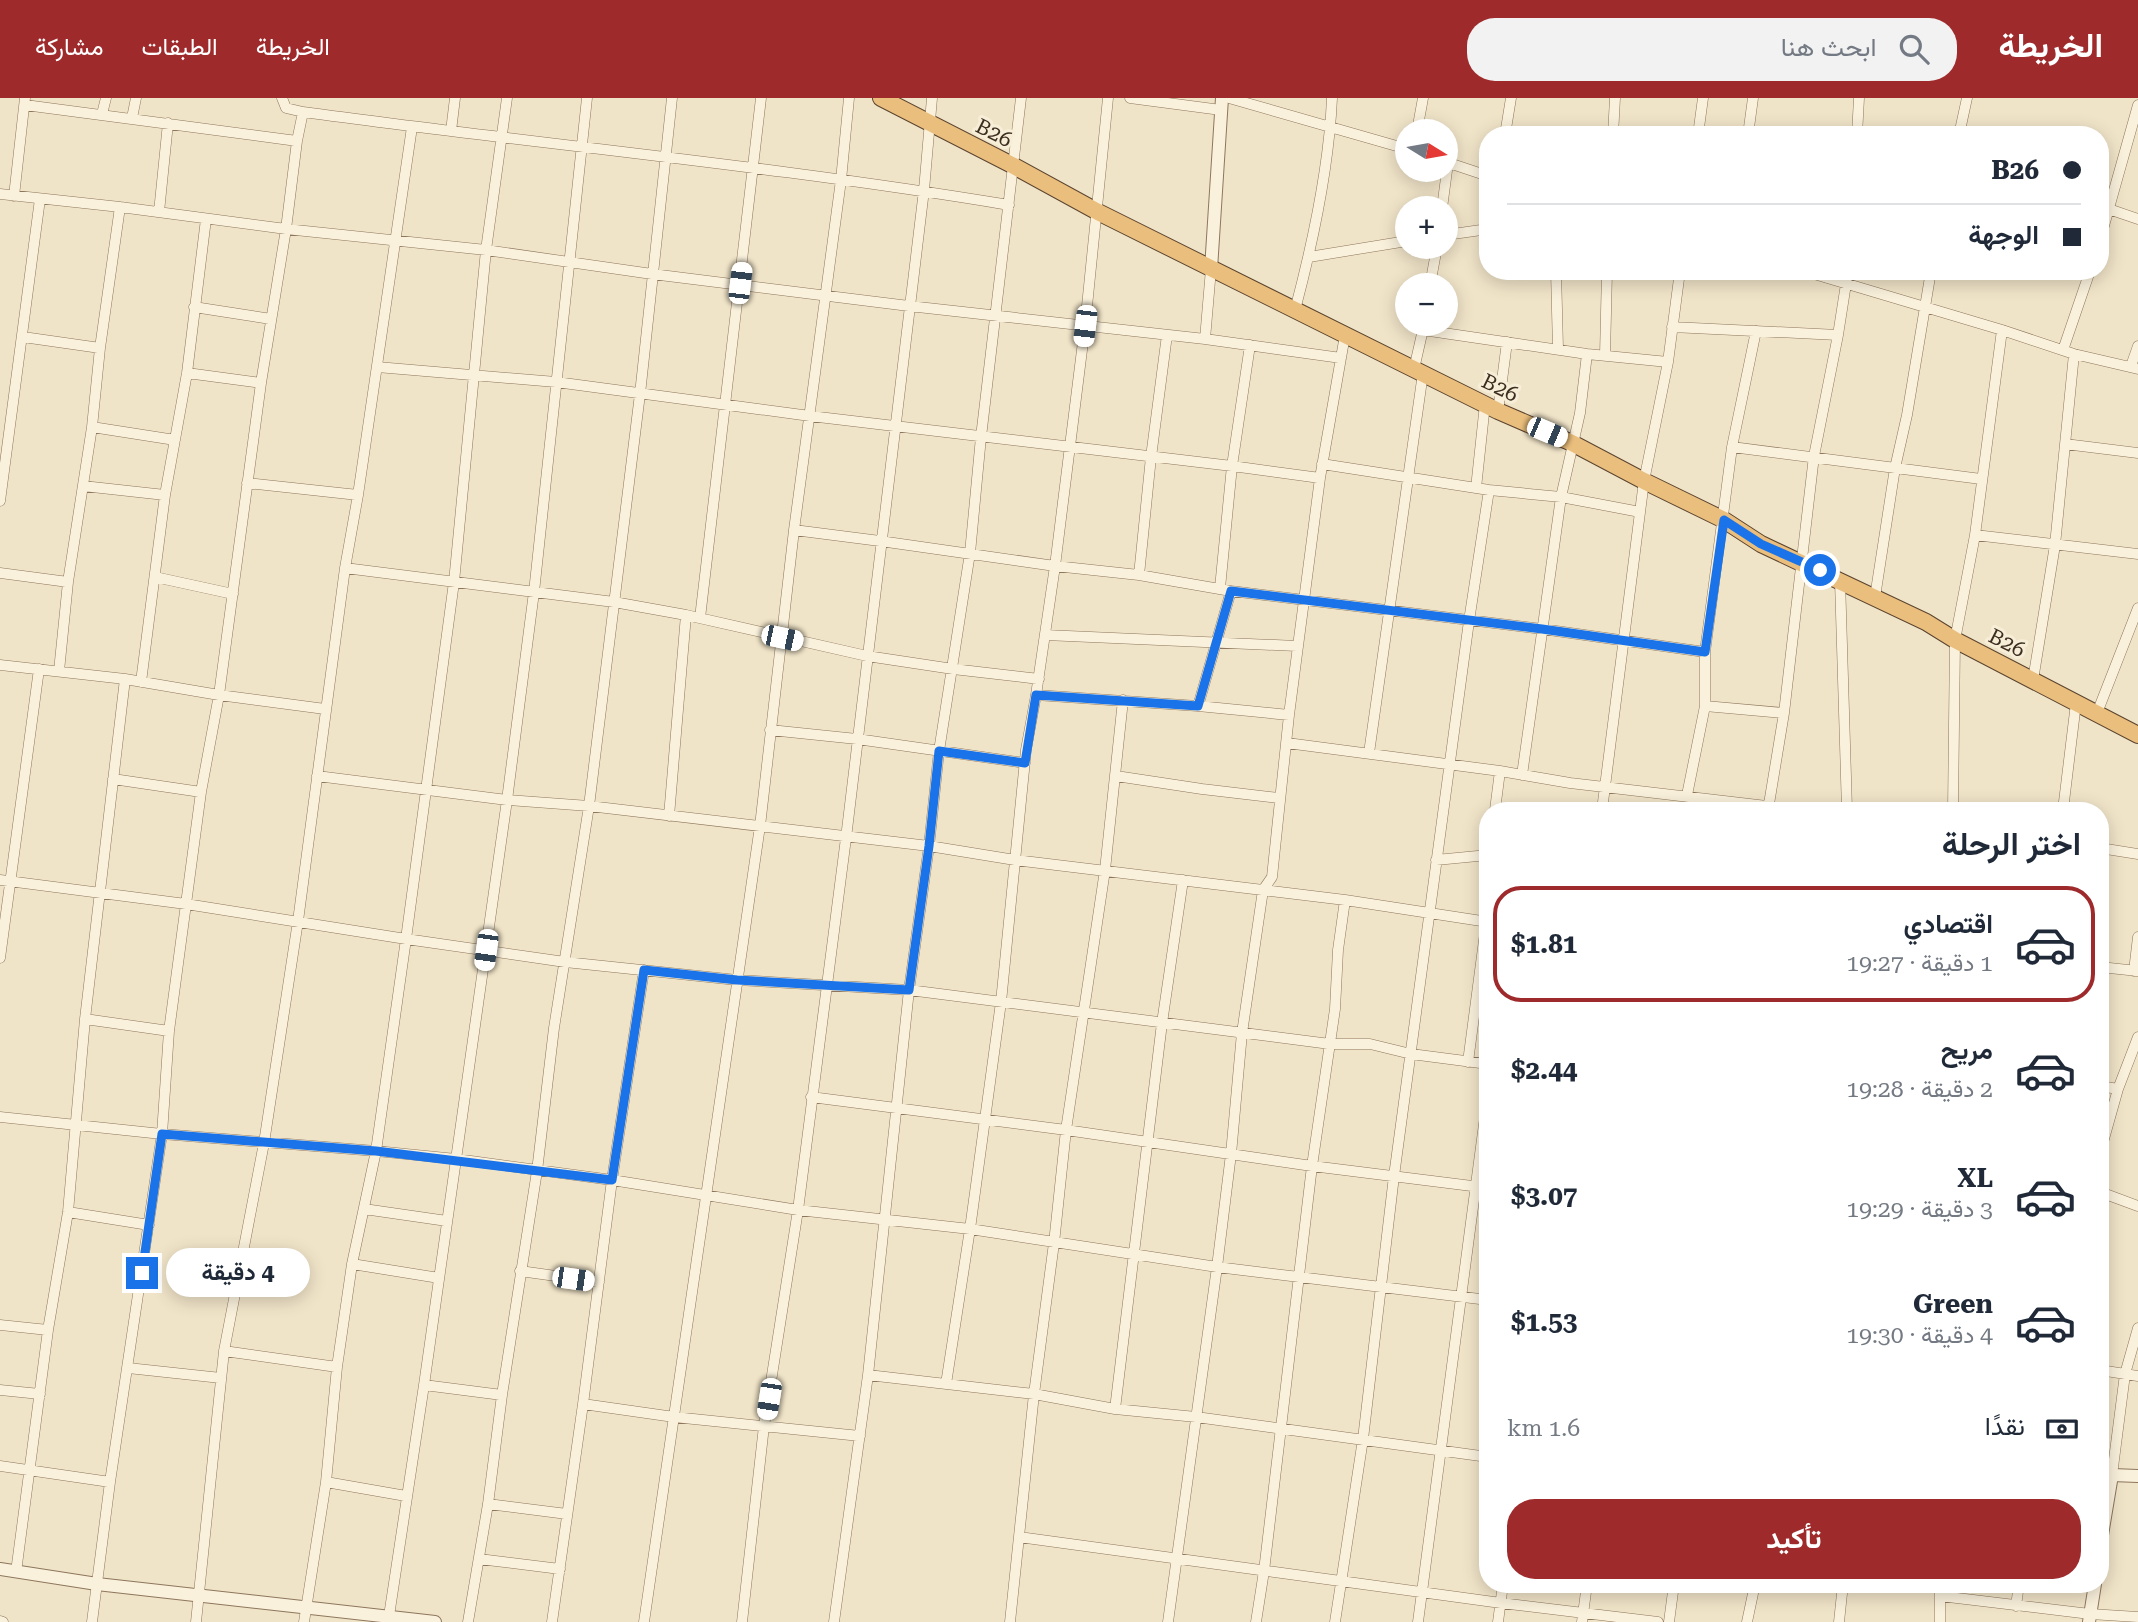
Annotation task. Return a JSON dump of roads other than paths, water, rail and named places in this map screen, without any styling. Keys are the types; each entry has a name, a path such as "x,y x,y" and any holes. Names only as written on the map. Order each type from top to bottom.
{"highway":[{"name":"B26","path":"881,98 1098,212 1491,407 1572,443 1724,520 1761,544 1840,579 1926,622 1955,640 2138,735"}],"street":[{"path":"102,114 106,98"},
{"path":"132,118 136,98"},
{"path":"282,98 286,108 303,112 754,167 1009,205"},
{"path":"451,131 455,98"},
{"path":"304,1622 326,1482 337,1367 352,1264 376,1151 454,582 486,250 507,98"},
{"path":"389,1616 507,800 534,592 587,98"},
{"path":"468,1622 488,1504 520,1271 537,1171 550,1053 589,806 640,394 672,98"},
{"path":"700,618 761,98"},
{"path":"644,1622 760,826 794,530 841,180 849,98"},
{"path":"742,1622 764,1426 798,1210 846,838 932,98"},
{"path":"834,1622 868,1376 909,990 939,751 970,553 1021,98"},
{"path":"946,1384 1001,1002 1025,763 1055,566 1085,326 1108,98"},
{"path":"1130,98 1222,104 1205,339"},
{"path":"1229,98 1395,145"},
{"path":"1295,310 1309,257 1331,126 1332,98"},
{"path":"1419,119 1423,98"},
{"path":"1506,126 1511,98"},
{"path":"1613,126 1615,98"},
{"path":"1699,126 1703,98"},
{"path":"1749,126 1753,98"},
{"path":"1857,126 1859,98"},
{"path":"1961,126 1967,98"},
{"path":"14,196 25,101 297,141"},
{"path":"2109,195 2138,105"},
{"path":"92,1622 162,1134 170,1031 201,792 219,695 261,383 303,112"},
{"path":"159,212 169,123"},
{"path":"195,1622 224,1351 264,1143 298,921 345,568 397,242 412,127"},
{"path":"1458,166 1479,173"},
{"path":"0,194 397,242 486,250 652,274 1205,339 1341,358"},
{"path":"0,501 4,446 23,337 40,199"},
{"path":"59,671 68,582 92,426 120,207"},
{"path":"2109,208 2138,219"},
{"path":"141,682 166,495 187,373 206,219"},
{"path":"1458,234 1479,230"},
{"path":"1309,257 1395,243"},
{"path":"1556,280 1558,349"},
{"path":"1605,355 1607,280"},
{"path":"1603,802 1644,481 1668,362 1679,280"},
{"path":"1833,280 2074,354 2135,367 2138,346"},
{"path":"1770,802 1784,713 1814,456 1847,280"},
{"path":"1875,597 1929,280"},
{"path":"2063,350 2087,280"},
{"path":"194,307 271,319"},
{"path":"1672,327 1838,335"},
{"path":"1953,802 1955,640 1975,535 2002,330"},
{"path":"1685,802 1705,706 1705,652 1732,447 1756,331"},
{"path":"1458,333 1587,354 1668,362"},
{"path":"1139,575 1167,335"},
{"path":"1168,1622 1217,1267 1242,1033 1263,890 1272,877 1297,646 1322,464 1345,335"},
{"path":"1368,753 1408,477 1423,336"},
{"path":"23,337 100,348"},
{"path":"1476,488 1491,407 1507,342"},
{"path":"1220,588 1232,466 1250,345"},
{"path":"1522,775 1561,497 1580,413 1587,354"},
{"path":"2033,680 2055,545 2074,354"},
{"path":"377,367 556,382 1320,478"},
{"path":"187,373 261,383"},
{"path":"92,426 175,439"},
{"path":"2065,444 2138,453"},
{"path":"1732,447 1981,479"},
{"path":"1322,464 1476,488 1561,497 1640,512"},
{"path":"247,483 358,495"},
{"path":"83,486 166,495"},
{"path":"1335,1622 1363,1439 1394,1176 1489,489"},
{"path":"794,530 1139,575 1231,591 1705,652"},
{"path":"1975,535 2138,554"},
{"path":"345,568 614,602 686,615 867,656 1039,679"},
{"path":"0,573 68,582"},
{"path":"155,577 233,594"},
{"path":"1840,579 1847,802"},
{"path":"1198,706 1231,591"},
{"path":"2097,713 2138,608"},
{"path":"669,816 686,615"},
{"path":"1045,635 1297,646"},
{"path":"0,665 125,679 325,709"},
{"path":"0,958 5,880 39,669"},
{"path":"16,1572 48,1330 68,1212 85,1019 125,679"},
{"path":"1036,695 1289,715"},
{"path":"1010,1622 1066,1130 1105,870 1123,700"},
{"path":"2064,802 2076,703"},
{"path":"1705,706 1784,713"},
{"path":"770,730 858,739 1025,763"},
{"path":"1287,743 1724,802"},
{"path":"1496,802 1500,771"},
{"path":"317,776 507,800 589,806 929,846 1015,860 1346,900 1479,921"},
{"path":"1116,776 1279,798"},
{"path":"113,779 201,792"},
{"path":"2109,849 2138,854"},
{"path":"1436,860 1479,856"},
{"path":"5,880 186,904 565,962 737,980 909,990 1330,1044 1370,1044 1411,1055 1479,1063"},
{"path":"1115,1409 1162,1023 1183,880"},
{"path":"1256,1622 1312,1166 1335,1009 1338,950 1346,900"},
{"path":"2109,968 2136,971 2138,937"},
{"path":"552,1622 612,1180 644,970"},
{"path":"1468,1062 1479,981"},
{"path":"85,1019 170,1031"},
{"path":"2109,1123 2119,1089 2134,1062 2138,1037"},
{"path":"2109,1087 2119,1089"},
{"path":"811,1097 1479,1187"},
{"path":"0,1123 0,1117 456,1159 612,1180 798,1210 970,1229 1135,1256 1479,1299"},
{"path":"1418,1622 1479,1158"},
{"path":"2109,1195 2138,1206"},
{"path":"364,1209 447,1220"},
{"path":"68,1212 149,1225"},
{"path":"352,1264 439,1278"},
{"path":"520,1271 599,1282"},
{"path":"0,1325 48,1330"},
{"path":"2109,1458 2125,1374 2138,1329"},
{"path":"224,1351 337,1367"},
{"path":"128,1368 221,1378"},
{"path":"2109,1371 2138,1376"},
{"path":"868,1376 1034,1394 1115,1409 1196,1417 1479,1456"},
{"path":"424,1384 502,1395"},
{"path":"0,1390 40,1394"},
{"path":"583,1404 674,1417 860,1436"},
{"path":"0,1466 110,1482"},
{"path":"2109,1474 2138,1476"},
{"path":"326,1482 406,1496"},
{"path":"488,1504 568,1514"},
{"path":"1019,1536 1501,1603 1583,1617 1658,1622"},
{"path":"479,1559 559,1569"},
{"path":"0,1569 97,1584 435,1622"},
{"path":"1498,1622 1502,1593"},
{"path":"1583,1617 1586,1593"},
{"path":"1669,1622 1673,1593"},
{"path":"1747,1622 1753,1593"},
{"path":"1839,1622 1842,1593"},
{"path":"2016,1606 2018,1593"},
{"path":"2090,1618 2094,1593"},
{"path":"1940,1622 1940,1596 2090,1618 2138,1617"}]}
